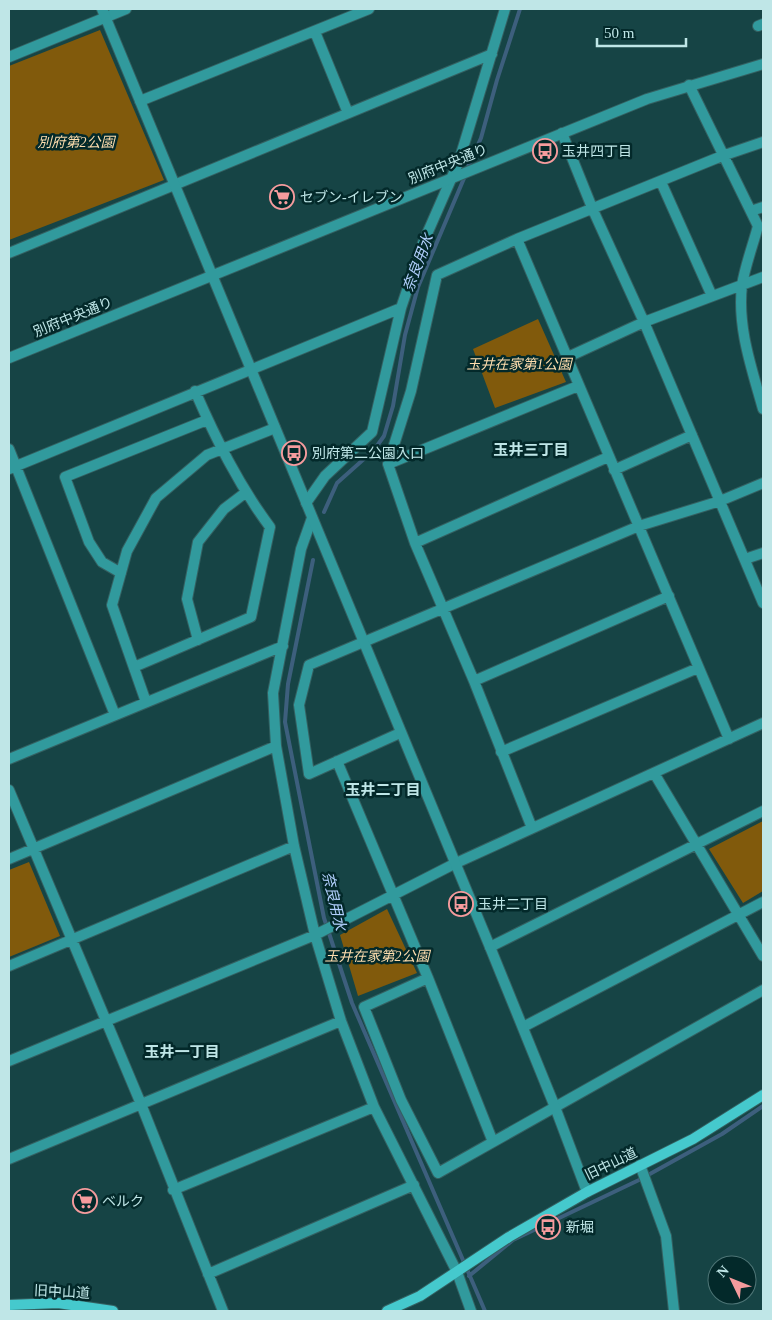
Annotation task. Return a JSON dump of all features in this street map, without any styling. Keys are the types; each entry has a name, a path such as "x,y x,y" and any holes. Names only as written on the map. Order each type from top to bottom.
{"main road":[{"name":"旧中山道","path":"459,1270 587,1192 722,1122 763,1095"},
{"path":"387,1311 420,1296 459,1270"},
{"name":"旧中山道","path":"9,1305 26,1308 58,1302 113,1311"}],"street":[{"path":"9,57 104,13 126,9"},
{"path":"140,101 369,9"},
{"path":"306,503 325,476 372,432 401,308 422,243 454,177 505,9"},
{"path":"104,13 362,642 523,1027 587,1192"},
{"path":"315,32 348,113"},
{"path":"9,253 492,54"},
{"name":"別府中央通り","path":"9,358 562,133 689,84 763,64"},
{"path":"689,84 722,156 758,226 742,284 743,338 763,409"},
{"path":"562,133 593,210 644,322 763,603"},
{"path":"532,828 474,681 415,543 388,464 411,391 437,275 517,239 593,210 722,156 763,142"},
{"path":"660,182 712,296"},
{"path":"751,211 763,207"},
{"path":"517,239 729,738"},
{"path":"568,357 644,322 763,277"},
{"path":"12,467 250,368 401,308"},
{"path":"388,464 578,386"},
{"path":"134,667 251,617 270,527 245,493 220,450 195,391"},
{"path":"121,573 102,562 89,542 65,478 207,420"},
{"path":"146,702 112,606 127,551 156,498 207,455 275,428"},
{"path":"614,470 692,436"},
{"path":"9,449 12,467 115,715"},
{"path":"415,543 608,457"},
{"path":"400,733 309,774 299,705 309,665 639,526 720,501 763,483"},
{"path":"198,640 187,599 198,542 224,509 245,493"},
{"path":"312,518 301,549 273,693 276,746 294,846 315,935 340,1021 374,1106 459,1270 471,1311"},
{"path":"745,559 763,553"},
{"path":"474,681 669,596"},
{"path":"9,759 283,646"},
{"path":"501,752 698,668"},
{"path":"9,1061 315,935 454,864 763,723"},
{"path":"9,859 276,746"},
{"path":"337,761 428,978 493,1142"},
{"path":"654,773 763,956"},
{"path":"9,790 71,942 141,1104 173,1190 224,1311"},
{"path":"490,947 697,846 763,811"},
{"path":"9,966 71,942 294,846"},
{"path":"523,1027 763,902"},
{"path":"428,978 364,1007 401,1100 438,1173 763,990"},
{"path":"9,1159 340,1021"},
{"path":"173,1190 374,1106"},
{"path":"640,1165 666,1236 674,1311"},
{"path":"208,1274 414,1185"}],"green space":[{"name":"別府第2公園","path":"100,30 164,180 9,240 9,66"},
{"name":"玉井在家第1公園","path":"538,319 566,382 495,408 473,349"},
{"path":"763,821 763,891 743,903 709,849"},
{"path":"29,862 60,936 9,957 9,870"},
{"name":"玉井在家第2公園","path":"387,909 417,973 358,996 340,935"}],"waterway":[{"name":"奈良用水","path":"467,169 481,138 520,9"},
{"name":"奈良用水","path":"324,512 337,483 374,450 384,436 393,406 405,335 418,287 465,176"},
{"name":"奈良用水","path":"313,560 288,684 285,722 324,918 352,1003 485,1311"},
{"path":"469,1276 513,1240 639,1180 722,1134 763,1106"}],"place":[{"name":"玉井四丁目","path":"545,151"},
{"name":"セブン-イレブン","path":"282,197"},
{"name":"別府第二公園入口","path":"294,453"},
{"name":"玉井二丁目","path":"461,904"},
{"name":"ベルク","path":"85,1201"},
{"name":"新堀","path":"548,1227"}],"district":[{"name":"玉井三丁目","path":"531,450"},
{"name":"玉井二丁目","path":"383,790"},
{"name":"玉井一丁目","path":"182,1052"}]}
